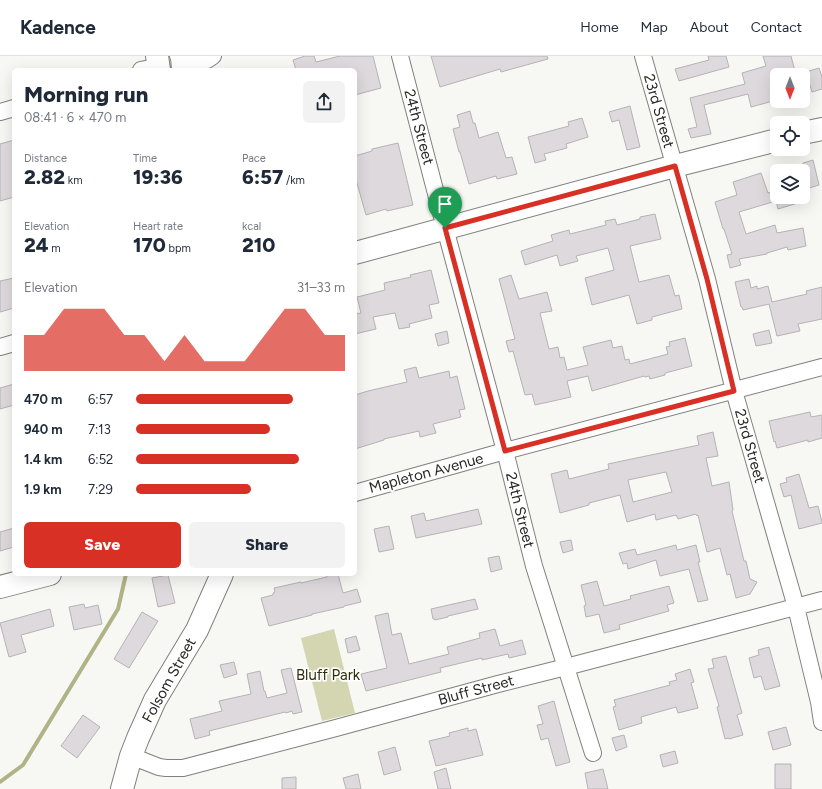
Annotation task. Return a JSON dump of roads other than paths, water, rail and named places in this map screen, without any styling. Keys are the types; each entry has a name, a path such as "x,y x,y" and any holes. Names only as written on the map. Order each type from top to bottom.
{"street":[{"path":"185,62 208,60 213,56"},
{"name":"24th Street","path":"400,56 534,566 593,753"},
{"name":"23rd Street","path":"643,56 707,279 734,391 796,607 819,702 822,722"},
{"path":"0,112 12,109"},
{"path":"810,131 822,128"},
{"path":"357,252 770,142"},
{"path":"0,347 12,344"},
{"name":"Mapleton Avenue","path":"357,492 505,451 822,367"},
{"path":"0,587 42,576"},
{"name":"Folsom Street","path":"122,789 131,756 155,700 196,630 211,601 221,576"},
{"name":"Bluff Street","path":"131,756 158,767 183,768 822,600"}],"waterway":[{"path":"0,782 23,765 118,609 126,576"}],"park label":[{"name":"Bluff Park","path":"328,675"}]}
